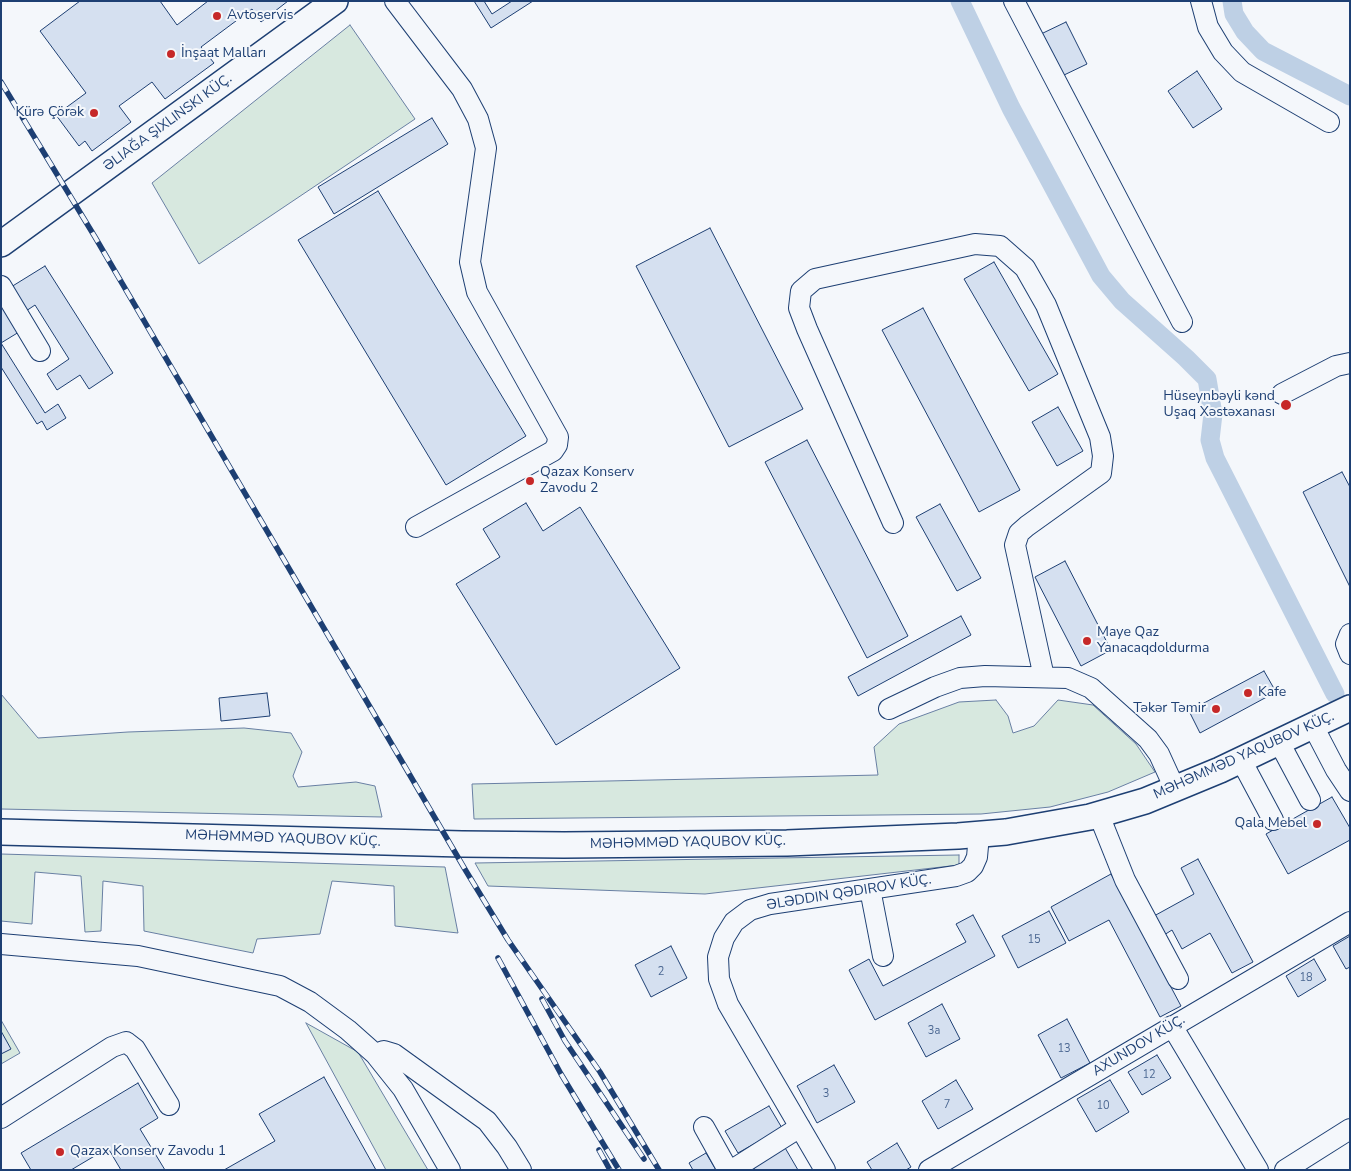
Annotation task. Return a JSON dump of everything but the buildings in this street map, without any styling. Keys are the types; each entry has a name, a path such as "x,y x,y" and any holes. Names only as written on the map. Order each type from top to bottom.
{"main road":[{"path":"1,244 335,1"},
{"name":"MƏHƏMMƏD YAQUBOV KÜÇ.","path":"1,832 462,844 787,843 979,835 1036,828 1099,815 1175,790 1350,708"}],"street":[{"path":"395,1 462,88 478,119 486,148 470,262 477,292 558,437 557,445 553,450 416,527"},
{"path":"1014,1 1182,322"},
{"path":"1201,1 1208,27 1223,52 1242,72 1329,122"},
{"path":"893,523 806,330 799,308 802,291 815,279 974,244 1000,246 1025,268 1046,305 1100,437 1103,456 1101,473 1027,526 1019,533 1015,545 1044,677"},
{"path":"1,286 40,351"},
{"path":"1282,394 1336,366 1350,363"},
{"path":"1350,634 1346,644 1350,654"},
{"path":"889,709 935,687 960,678 985,676 1068,678 1091,688 1148,739 1159,754 1175,790"},
{"path":"1313,726 1336,770 1350,791"},
{"path":"1279,742 1310,800"},
{"path":"1241,760 1273,820"},
{"path":"1099,815 1125,880 1178,979"},
{"name":"ƏLƏDDIN QƏDIROV KÜÇ.","path":"825,1170 728,1004 719,979 718,957 724,938 734,922 750,910 770,904 956,876 967,872 973,866 977,857 979,835"},
{"path":"870,889 883,956"},
{"name":"AXUNDOV KÜÇ.","path":"929,1170 1350,922"},
{"path":"1,944 138,956 280,986 310,1002 348,1030 375,1054 404,1089 450,1170"},
{"path":"1172,1026 1258,1170"},
{"path":"1,1118 112,1048 126,1042 135,1049 169,1106"},
{"path":"375,1054 384,1051 394,1054 487,1121 507,1147 521,1170"},
{"path":"704,1127 728,1170"},
{"path":"732,1170 800,1127"},
{"path":"1285,1170 1350,1129"}],"shaded area":[{"path":"350,25 415,119 199,264 152,183"},
{"path":"1,694 38,738 128,732 244,728 291,733 302,752 293,776 298,787 356,782 375,786 382,817 1,809"},
{"path":"996,700 1008,716 1013,733 1034,726 1058,700 1093,705 1136,744 1155,772 1108,792 1050,807 981,814 474,819 472,784 878,775 874,747 899,724 959,702"},
{"path":"1,854 445,867 458,933 395,926 394,886 332,881 320,934 257,939 253,953 144,931 143,886 103,881 101,931 85,932 81,876 35,872 32,924 1,921"},
{"path":"959,855 959,865 705,894 488,886 475,863"},
{"path":"1,1020 20,1053 1,1064"},
{"path":"306,1023 358,1052 428,1170 386,1170"}],"waterway":[{"path":"960,1 1011,108 1101,276 1122,301 1207,379 1213,414 1210,440 1215,458 1335,694"},
{"path":"1232,1 1234,14 1245,32 1263,51 1350,96"}],"railway":[{"path":"1,82 95,237 466,871 508,940 600,1072 659,1170"},
{"path":"498,958 561,1074 619,1170"},
{"path":"542,999 565,1041 644,1159"},
{"path":"599,1150 610,1170"}],"place":[{"name":"Avtoservis","path":"217,16"},
{"name":"İnşaat Malları","path":"171,54"},
{"name":"Kürə Çörək","path":"94,113"},
{"name":"Hüseynbəyli kənd Uşaq Xəstəxanası","path":"1286,405"},
{"name":"Qazax Konserv Zavodu 2","path":"530,481"},
{"name":"Maye Qaz Yanacaqdoldurma","path":"1087,641"},
{"name":"Kafe","path":"1248,693"},
{"name":"Təkər Təmir","path":"1216,709"},
{"name":"Qala Mebel","path":"1317,824"},
{"name":"Qazax Konserv Zavodu 1","path":"60,1152"}]}
